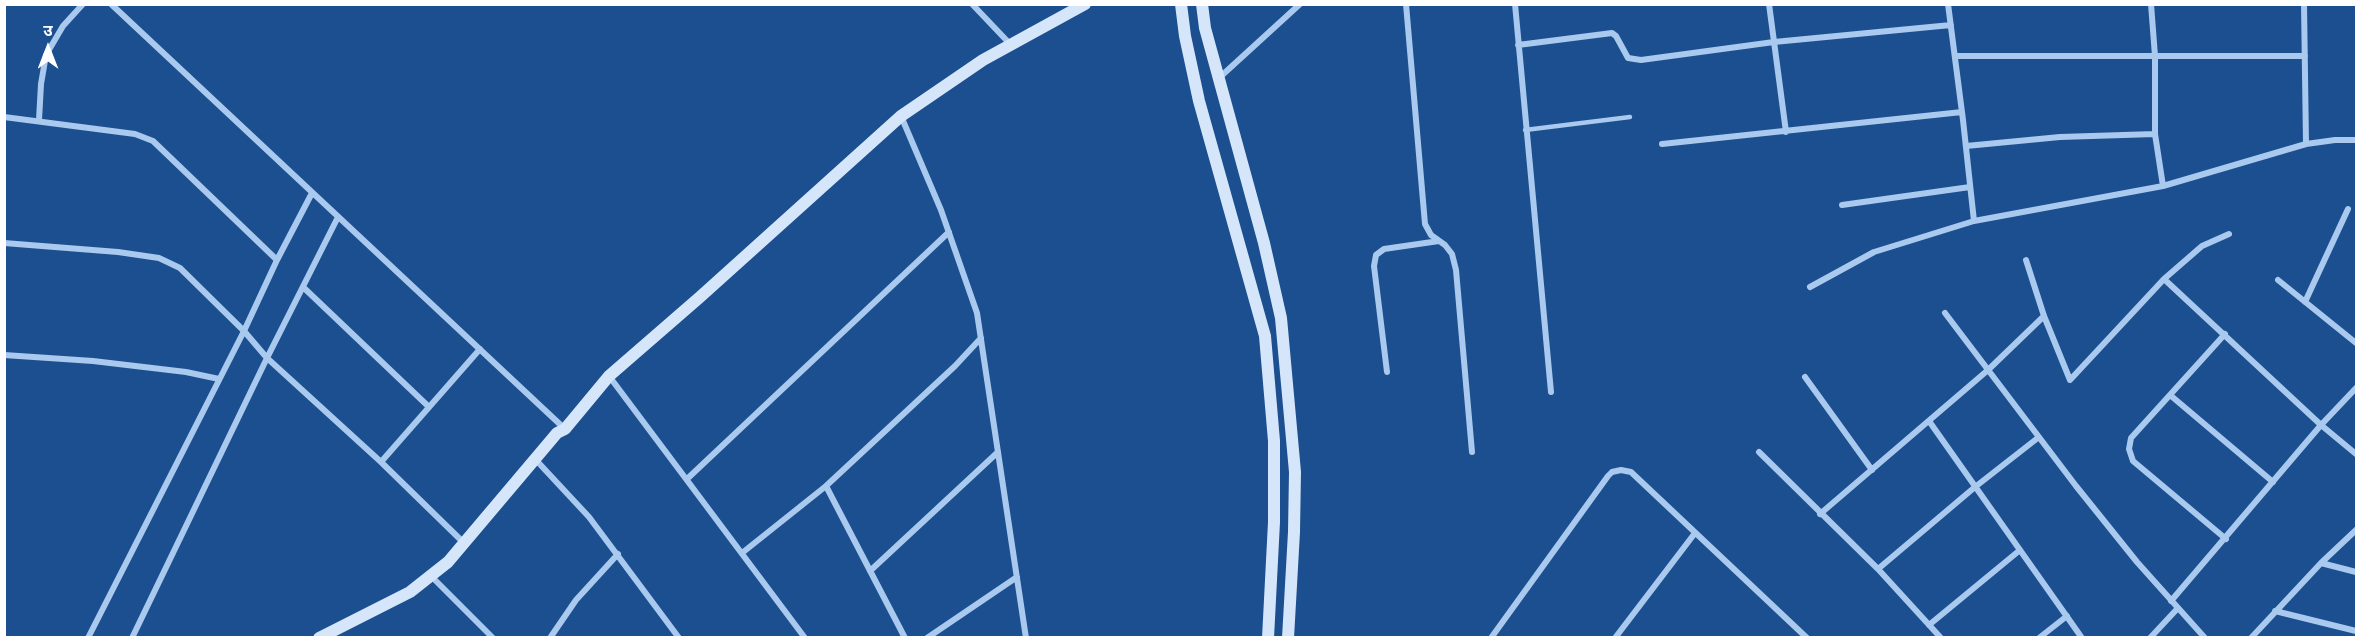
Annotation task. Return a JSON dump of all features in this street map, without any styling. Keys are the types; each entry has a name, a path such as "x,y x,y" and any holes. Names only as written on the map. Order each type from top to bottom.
{"main road":[{"path":"319,638 410,592 448,562 557,433 565,429 609,376 901,116 983,60 1085,4"},
{"path":"1181,4 1185,36 1199,101 1265,336 1270,380 1274,464 1274,522 1268,638"},
{"path":"1202,4 1205,28 1264,243 1281,318 1295,472 1288,638"}],"street":[{"path":"39,120 41,84 46,55 63,26 83,4"},
{"path":"111,4 565,429"},
{"path":"972,4 1011,45"},
{"path":"1219,79 1300,4"},
{"path":"1406,4 1425,224 1431,235 1452,254 1456,270 1472,452"},
{"path":"1515,4 1551,392"},
{"path":"1769,4 1786,132"},
{"path":"1948,4 1974,221"},
{"path":"2151,4 2155,56 2155,134 2163,186"},
{"path":"2304,4 2306,144"},
{"path":"1518,45 1612,33 1616,36 1625,55 1641,60 1774,42 1951,25"},
{"path":"1956,56 2305,56"},
{"path":"1662,144 1962,112"},
{"path":"901,116 970,289 981,338 1026,638"},
{"path":"4,117 135,134 153,141 277,260"},
{"path":"1966,146 2060,137 2155,134"},
{"path":"1810,287 1874,252 1974,221 2163,186 2306,144 2356,140"},
{"path":"1842,205 1970,187"},
{"path":"88,638 312,192"},
{"path":"2305,302 2348,209"},
{"path":"132,638 267,358 338,217"},
{"path":"687,479 949,232"},
{"path":"2026,260 2044,316 2070,380 2164,279 2202,246 2229,234"},
{"path":"1387,372 1374,266 1376,255 1384,249 1440,241"},
{"path":"4,243 118,252 159,258 180,268 244,331 267,358 381,462 464,543"},
{"path":"2164,279 2321,425 2356,454"},
{"path":"2278,280 2356,343"},
{"path":"303,287 429,407"},
{"path":"1945,313 2137,562 2205,638"},
{"path":"1820,514 1988,370 2044,316"},
{"path":"2225,334 2131,438 2129,449 2133,460 2226,538"},
{"path":"742,553 826,486 955,366 981,338"},
{"path":"381,462 480,349"},
{"path":"4,355 93,361 186,372 219,379"},
{"path":"609,376 805,638"},
{"path":"1805,377 1872,470"},
{"path":"2171,601 2321,425 2356,388"},
{"path":"2170,395 2273,482"},
{"path":"1929,421 2082,638"},
{"path":"1878,568 2039,437"},
{"path":"870,571 998,452"},
{"path":"1759,452 1820,514 1878,568 1941,638"},
{"path":"535,459 590,516 679,638"},
{"path":"1491,638 1556,545 1612,472 1621,470 1631,472 1807,638"},
{"path":"826,486 905,638"},
{"path":"2251,638 2321,563 2356,530"},
{"path":"1618,636 1695,533"},
{"path":"1929,625 2020,550"},
{"path":"550,638 576,600 618,554"},
{"path":"2321,563 2356,572"},
{"path":"431,575 493,638"},
{"path":"927,638 1017,577"},
{"path":"2150,638 2178,608"},
{"path":"2275,611 2356,631"},
{"path":"2039,638 2067,616"}],"lane":[{"path":"1526,130 1630,117"}]}
